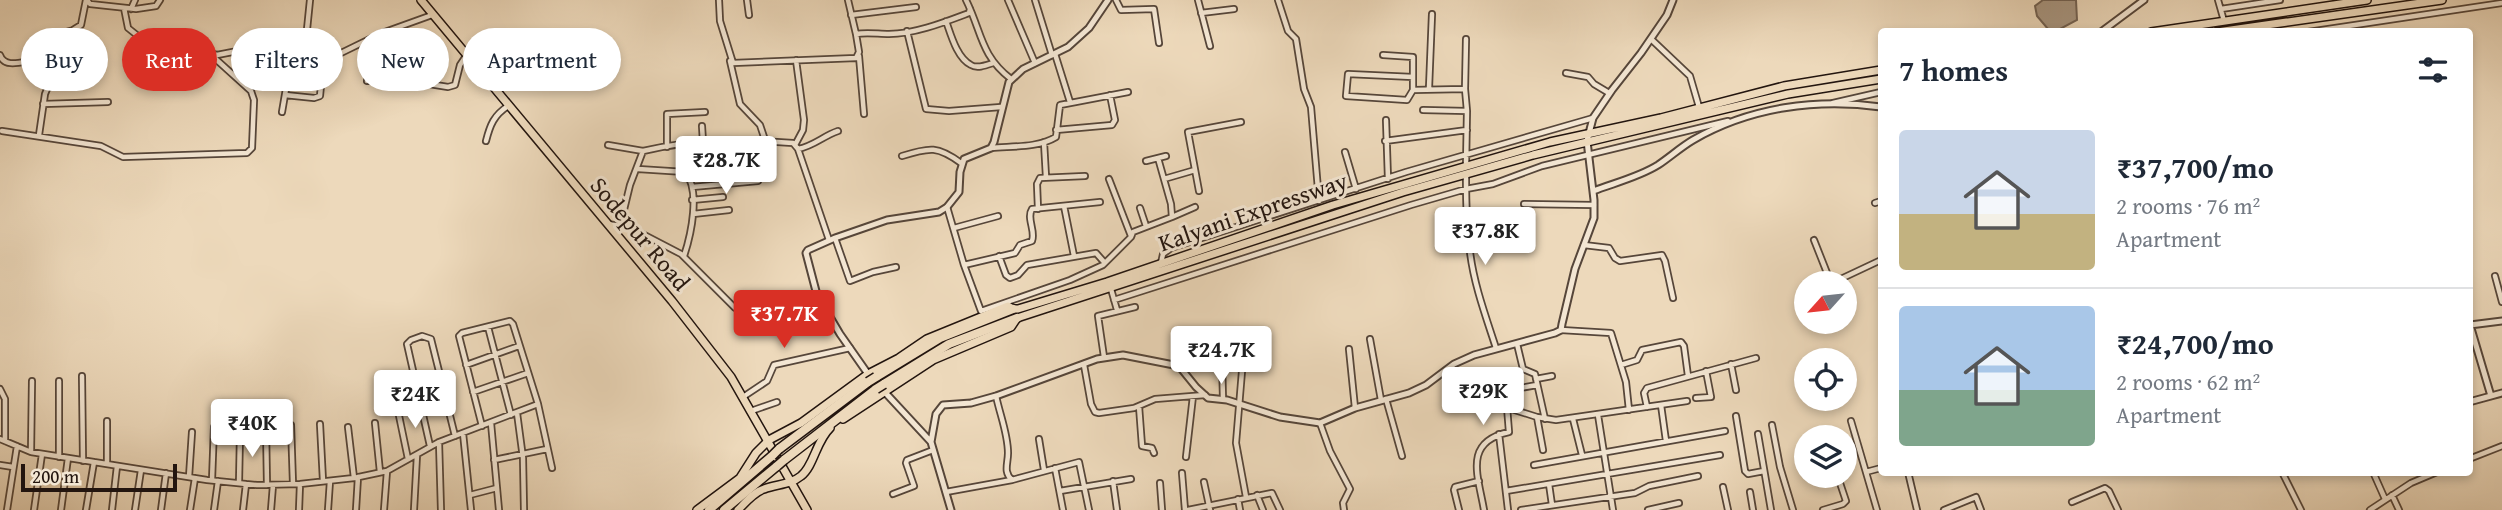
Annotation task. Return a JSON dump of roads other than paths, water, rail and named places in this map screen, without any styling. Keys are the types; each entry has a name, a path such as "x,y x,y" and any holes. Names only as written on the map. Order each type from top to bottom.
{"highway":[{"path":"709,510 775,453 871,378 940,338 1015,313"},
{"path":"724,510 852,405 949,344 1015,313"}],"main road":[{"name":"Sodepur Road","path":"421,0 463,52"},
{"path":"2181,28 2367,0"},
{"path":"2245,28 2442,0"},
{"name":"Kalyani Expressway","path":"1015,313 1111,289 1390,197 1588,137 1797,84 1878,70"},
{"name":"Kalyani Expressway","path":"1588,137 1637,132 1798,92 1878,79"},
{"name":"Sodepur Road","path":"495,91 672,301 730,377 769,440 807,510"},
{"name":"Kalyani Expressway","path":"1015,313 1333,205 1466,173"},
{"path":"697,510 740,478 756,453 769,440 801,424 871,378"},
{"path":"738,510 764,489 791,482 806,471 827,430 881,388"}],"street":[{"path":"86,0 90,4 131,9 156,6 160,0"},
{"path":"76,28 81,25 86,0"},
{"path":"131,9 135,0"},
{"path":"307,28 310,0"},
{"path":"719,0 720,21 740,104 760,125 765,140"},
{"path":"747,0 749,15"},
{"path":"848,0 856,34 864,114"},
{"path":"966,0 985,50 993,63 1011,79"},
{"path":"1008,0 1035,63"},
{"path":"1035,0 1070,102"},
{"path":"991,148 1011,79 1023,69 1068,47 1089,28 1108,0"},
{"path":"1116,0 1121,10 1154,9 1159,43"},
{"path":"1199,0 1210,46"},
{"path":"1285,0 1278,2 1288,31 1296,39 1300,71 1311,107 1319,201"},
{"path":"1560,330 1575,269 1594,218 1588,137 1594,118 1609,93 1651,39 1674,0"},
{"path":"2106,28 2144,0"},
{"path":"2218,0 2225,22"},
{"path":"2221,9 2280,0"},
{"path":"2335,28 2502,3"},
{"path":"851,15 916,7"},
{"path":"124,8 128,28"},
{"path":"856,34 907,31 946,21 969,13 971,9"},
{"path":"1201,13 1234,9"},
{"path":"1429,88 1432,14"},
{"path":"399,28 433,15"},
{"path":"946,21 956,47 970,65 978,67 993,63"},
{"path":"907,31 926,109 948,111 1001,107"},
{"path":"1466,39 1466,187 1470,253 1475,282 1496,348"},
{"path":"1651,39 1689,76 1699,108"},
{"path":"0,55 7,63 21,62"},
{"path":"1383,55 1413,56 1413,77 1413,90 1407,100 1346,96 1348,74 1413,77"},
{"path":"730,61 737,63 859,57"},
{"path":"2,131 101,146 123,157 247,153 252,148 254,100 251,91 217,60"},
{"path":"449,87 455,85 463,60"},
{"path":"796,60 804,120 797,147"},
{"path":"1566,73 1588,77 1609,93"},
{"path":"1413,90 1465,89"},
{"path":"39,135 48,91"},
{"path":"282,112 286,91"},
{"path":"285,95 314,99 320,96 320,91"},
{"path":"931,442 871,378 850,348 821,302 806,253 832,239 887,220 939,212 947,207 959,192 961,163 964,159 991,148 1044,142 1056,137 1060,105 1128,92"},
{"path":"1114,300 1466,187 1493,184 1542,166 1768,110 1829,104 1878,93"},
{"path":"1056,130 1112,125 1115,120 1110,95"},
{"path":"43,104 108,102"},
{"path":"1829,104 1878,107"},
{"path":"486,141 489,127 497,113 508,106"},
{"path":"1423,110 1467,110"},
{"path":"667,147 667,114 705,112"},
{"path":"1161,264 1163,254 1171,248 1388,178 1594,118"},
{"path":"1386,120 1388,178"},
{"path":"1593,191 1657,166 1694,139 1736,120"},
{"path":"1199,191 1188,132 1241,122"},
{"path":"702,126 703,142"},
{"path":"1385,141 1467,130"},
{"path":"797,147 817,144 825,136 838,131"},
{"path":"608,145 643,151 744,139 793,143 797,147 850,281 896,267"},
{"path":"1044,142 1046,177"},
{"path":"902,156 936,149 961,163"},
{"path":"620,226 624,205 643,151"},
{"path":"1345,152 1356,189"},
{"path":"1146,161 1166,156"},
{"path":"1158,158 1171,204 1171,217"},
{"path":"637,169 685,172 690,178 693,214 684,256"},
{"path":"1164,179 1195,170"},
{"path":"1038,209 1037,184 1041,178 1084,176"},
{"path":"1109,178 1131,237"},
{"path":"692,187 758,181"},
{"path":"692,200 723,197"},
{"path":"964,265 1015,253 1020,245 1031,242 1034,236 1030,211 1100,202"},
{"path":"1524,204 1594,205"},
{"path":"1064,206 1074,256"},
{"path":"947,207 981,311 1070,280 1103,265 1133,232 1195,207"},
{"path":"1140,208 1146,226"},
{"path":"693,214 729,210"},
{"path":"954,228 998,216"},
{"path":"605,223 631,228 684,256 730,306 739,310 753,310 802,299 821,302"},
{"path":"1814,240 1826,271"},
{"path":"1584,245 1609,248 1620,261 1662,256 1673,298"},
{"path":"999,256 1006,275 1010,278 1018,275 1027,265 1074,256 1096,253 1104,262"},
{"path":"1857,271 1878,261"},
{"path":"2495,276 2502,302"},
{"path":"1111,289 1117,310"},
{"path":"1104,357 1097,318 1117,310 1135,307"},
{"path":"2473,324 2502,321"},
{"path":"482,426 458,336 511,322 538,404 552,468"},
{"path":"488,327 523,453 524,510"},
{"path":"1084,365 1095,412 1139,406 1155,399 1205,395 1280,417 1320,423 1355,408 1409,393 1426,385 1464,359 1496,348 1560,330 1611,333 1621,365 1629,410"},
{"path":"430,446 407,344 411,340 422,336 431,339 456,436"},
{"path":"2473,337 2491,396"},
{"path":"1370,339 1384,399 1402,456"},
{"path":"1621,365 1637,360 1642,350 1681,342 1684,346 1688,376"},
{"path":"1517,344 1522,369 1535,374 1545,419"},
{"path":"466,365 519,346"},
{"path":"742,397 767,381 774,365 850,348"},
{"path":"1349,349 1355,408"},
{"path":"951,510 931,442 936,414 943,405 971,403 996,397 1104,357 1123,355 1179,366 1205,395"},
{"path":"1211,356 1222,360 1223,400"},
{"path":"1647,407 1644,393 1647,388 1756,358"},
{"path":"1731,364 1736,390"},
{"path":"1242,371 1236,443 1246,497"},
{"path":"1696,398 1711,397 1706,371"},
{"path":"473,392 528,373"},
{"path":"1443,373 1464,394 1545,419 1573,419 1687,401"},
{"path":"82,376 83,461"},
{"path":"1536,379 1552,376"},
{"path":"31,453 32,381"},
{"path":"58,457 59,381"},
{"path":"1484,510 1478,452 1486,440 1509,432 1509,390 1537,385"},
{"path":"0,389 5,399 3,440 31,453 215,481 270,485 330,481 387,471 439,442 538,404"},
{"path":"2473,401 2502,393"},
{"path":"1186,457 1193,396"},
{"path":"996,397 1008,453 1006,468 1008,477 1012,480"},
{"path":"751,412 777,402"},
{"path":"1661,405 1666,441"},
{"path":"397,406 408,459"},
{"path":"1139,406 1142,446 1152,448 1154,453"},
{"path":"1598,415 1613,510"},
{"path":"1736,416 1745,471 1748,474 1764,471"},
{"path":"1537,417 1543,450"},
{"path":"1573,419 1582,455"},
{"path":"107,421 107,464"},
{"path":"1851,421 1877,510"},
{"path":"491,422 499,510"},
{"path":"375,423 380,472"},
{"path":"1320,423 1330,451 1350,489 1342,509"},
{"path":"320,424 323,481"},
{"path":"291,425 299,510"},
{"path":"1772,425 1780,467 1793,510"},
{"path":"214,427 215,510"},
{"path":"266,427 271,510"},
{"path":"348,427 356,477 356,510"},
{"path":"1534,465 1725,431"},
{"path":"191,510 192,432"},
{"path":"463,433 471,510"},
{"path":"240,434 243,510"},
{"path":"1499,434 1508,510"},
{"path":"1758,434 1771,510"},
{"path":"1039,439 1044,470"},
{"path":"439,442 440,510"},
{"path":"6,510 17,446"},
{"path":"2473,457 2502,446"},
{"path":"495,460 548,449"},
{"path":"893,494 914,486 907,460 933,450"},
{"path":"34,510 42,454"},
{"path":"414,510 417,454"},
{"path":"1506,491 1720,455"},
{"path":"61,510 68,458"},
{"path":"86,510 94,462"},
{"path":"946,492 1012,480 1079,462 1089,510"},
{"path":"0,465 13,467"},
{"path":"112,510 117,466"},
{"path":"1055,468 1063,510"},
{"path":"1866,472 1878,469"},
{"path":"135,510 141,470"},
{"path":"384,510 387,471"},
{"path":"162,510 166,473"},
{"path":"1182,473 1187,510 1209,508 1246,497 1272,493 1280,510"},
{"path":"1521,510 1635,493 1649,486 1699,476"},
{"path":"1908,510 1917,509 1909,476"},
{"path":"2284,476 2301,510"},
{"path":"2375,476 2385,499"},
{"path":"2370,510 2411,483 2428,476"},
{"path":"1060,491 1131,479"},
{"path":"328,510 330,481"},
{"path":"1113,481 1117,510"},
{"path":"1459,510 1455,487 1479,481"},
{"path":"1204,482 1209,508"},
{"path":"1160,483 1162,510"},
{"path":"1549,484 1552,505"},
{"path":"1723,487 1728,510"},
{"path":"470,495 497,488"},
{"path":"1828,509 1846,501 1842,488"},
{"path":"2072,502 2105,488 2118,510"},
{"path":"1749,492 1753,510"},
{"path":"1257,495 1262,510"},
{"path":"2392,495 2399,510"},
{"path":"1944,510 1976,497 1981,510"},
{"path":"1238,499 1240,510"},
{"path":"1648,510 1679,503"}]}
